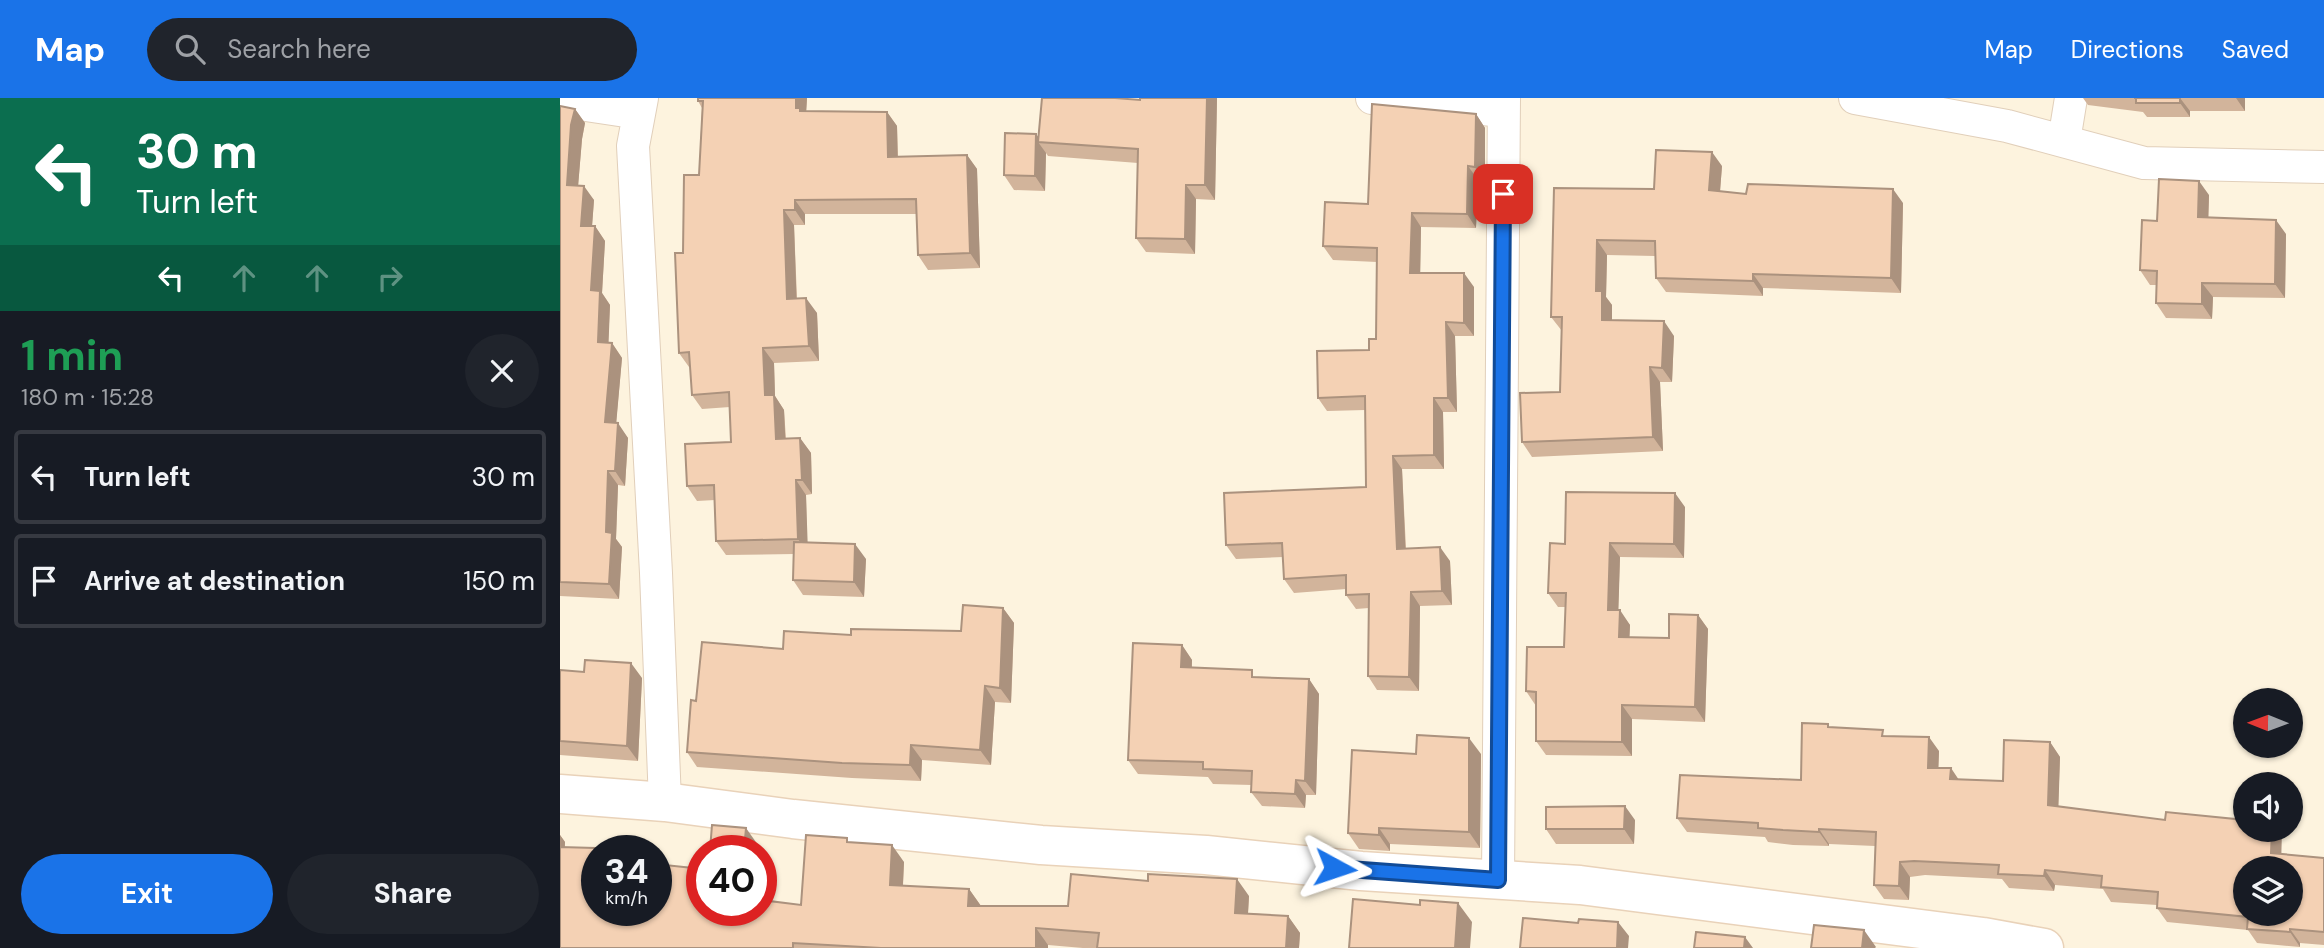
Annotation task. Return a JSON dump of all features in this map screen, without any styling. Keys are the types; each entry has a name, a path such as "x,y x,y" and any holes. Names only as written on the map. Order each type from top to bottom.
{"street":[{"path":"1372,98 1504,105 1498,880"},
{"path":"1855,98 2007,126 2144,163 2324,167"},
{"path":"2064,141 2071,98"},
{"path":"560,101 640,106 633,146 656,573 665,802"},
{"path":"560,794 665,802 793,819 1041,845 1206,855 1361,871 1580,884 1983,937 2044,948"}],"building":[{"path":"698,98 796,98 796,108 800,108 800,111 887,112 888,157 967,155 970,253 918,255 916,199 795,200 795,210 784,210 787,299 806,298 809,346 763,348 765,395 774,395 776,439 800,438 802,480 796,480 798,539 716,541 714,485 687,486 685,444 731,442 729,392 692,395 689,352 679,353 675,253 683,253 684,175 699,175 703,101 698,101"},
{"path":"1042,98 1207,98 1205,185 1186,185 1185,239 1136,238 1138,149 1038,142"},
{"path":"2136,98 2180,98 2180,103 2136,103"},
{"path":"1372,104 1476,114 1475,167 1468,166 1467,214 1412,213 1410,273 1464,273 1464,323 1446,322 1448,398 1434,398 1434,455 1393,456 1397,549 1440,547 1442,591 1411,592 1409,677 1368,676 1369,594 1346,595 1346,575 1284,579 1282,543 1226,545 1224,493 1366,487 1365,396 1318,398 1317,351 1369,350 1369,339 1376,339 1377,248 1323,246 1325,202 1368,204"},
{"path":"560,106 575,109 571,125 567,185 584,186 581,226 595,226 591,290 600,291 598,342 612,343 605,422 618,423 615,471 608,471 606,532 612,533 609,584 560,582"},
{"path":"1005,133 1036,134 1035,176 1004,175"},
{"path":"1656,150 1712,152 1709,190 1746,194 1748,184 1893,189 1891,278 1753,274 1753,281 1656,278 1655,241 1597,240 1596,291 1602,291 1602,320 1664,321 1662,368 1650,367 1653,437 1522,442 1520,393 1560,392 1562,317 1551,317 1554,188 1654,189"},
{"path":"2159,179 2199,181 2198,217 2276,220 2275,284 2202,283 2202,304 2156,303 2157,271 2140,270 2142,220 2157,221"},
{"path":"1566,492 1675,493 1674,544 1610,543 1608,610 1620,610 1619,637 1669,638 1669,614 1698,615 1695,707 1622,705 1622,742 1536,741 1536,692 1526,691 1527,647 1564,647 1566,593 1548,593 1550,543 1565,544"},
{"path":"794,542 855,544 854,582 793,580"},
{"path":"963,605 1003,608 1000,688 985,686 980,750 911,745 910,765 687,752 691,700 696,701 702,642 783,649 784,631 851,635 851,629 961,631"},
{"path":"1133,643 1182,645 1181,667 1252,670 1252,677 1309,679 1305,781 1296,780 1295,794 1251,792 1252,771 1203,769 1203,762 1128,760"},
{"path":"585,660 631,663 627,746 560,741 560,670 584,672"},
{"path":"1802,723 1883,730 1882,736 1929,737 1928,768 1951,768 1950,779 2003,781 2004,740 2050,742 2048,805 2165,820 2166,812 2233,819 2233,842 2271,842 2271,853 2303,856 2233,856 2233,916 2157,908 2158,892 2101,887 2102,876 2045,870 2044,876 1998,874 1999,865 1900,862 1899,886 1874,885 1876,832 1783,830 1758,828 1758,823 1677,818 1680,775 1801,780"},
{"path":"1417,735 1469,738 1469,832 1379,828 1379,835 1348,833 1352,750 1416,754"},
{"path":"1625,806 1624,829 1546,829 1546,807"},
{"path":"712,825 746,828 745,835 711,835"},
{"path":"806,835 847,838 847,842 892,845 890,885 969,889 968,906 1068,906 1071,874 1148,881 1148,874 1237,879 1235,913 1288,916 1286,948 1097,948 1099,933 1036,928 1036,948 881,948 793,943 793,948 560,948 560,847 581,848 581,926 672,926 672,866 686,867 686,926 777,926 777,902 801,905"},
{"path":"2303,856 2324,858 2324,932 2247,929 2247,926 2303,926"},
{"path":"1353,899 1420,905 1420,900 1458,903 1455,948 1349,948"},
{"path":"1523,918 1578,923 1579,919 1618,922 1617,948 1520,948"},
{"path":"1814,925 1864,930 1862,948 1811,948"},
{"path":"1696,932 1745,937 1744,948 1694,948"}],"route":[{"path":"1335,868 1498,880 1503,194"}]}
